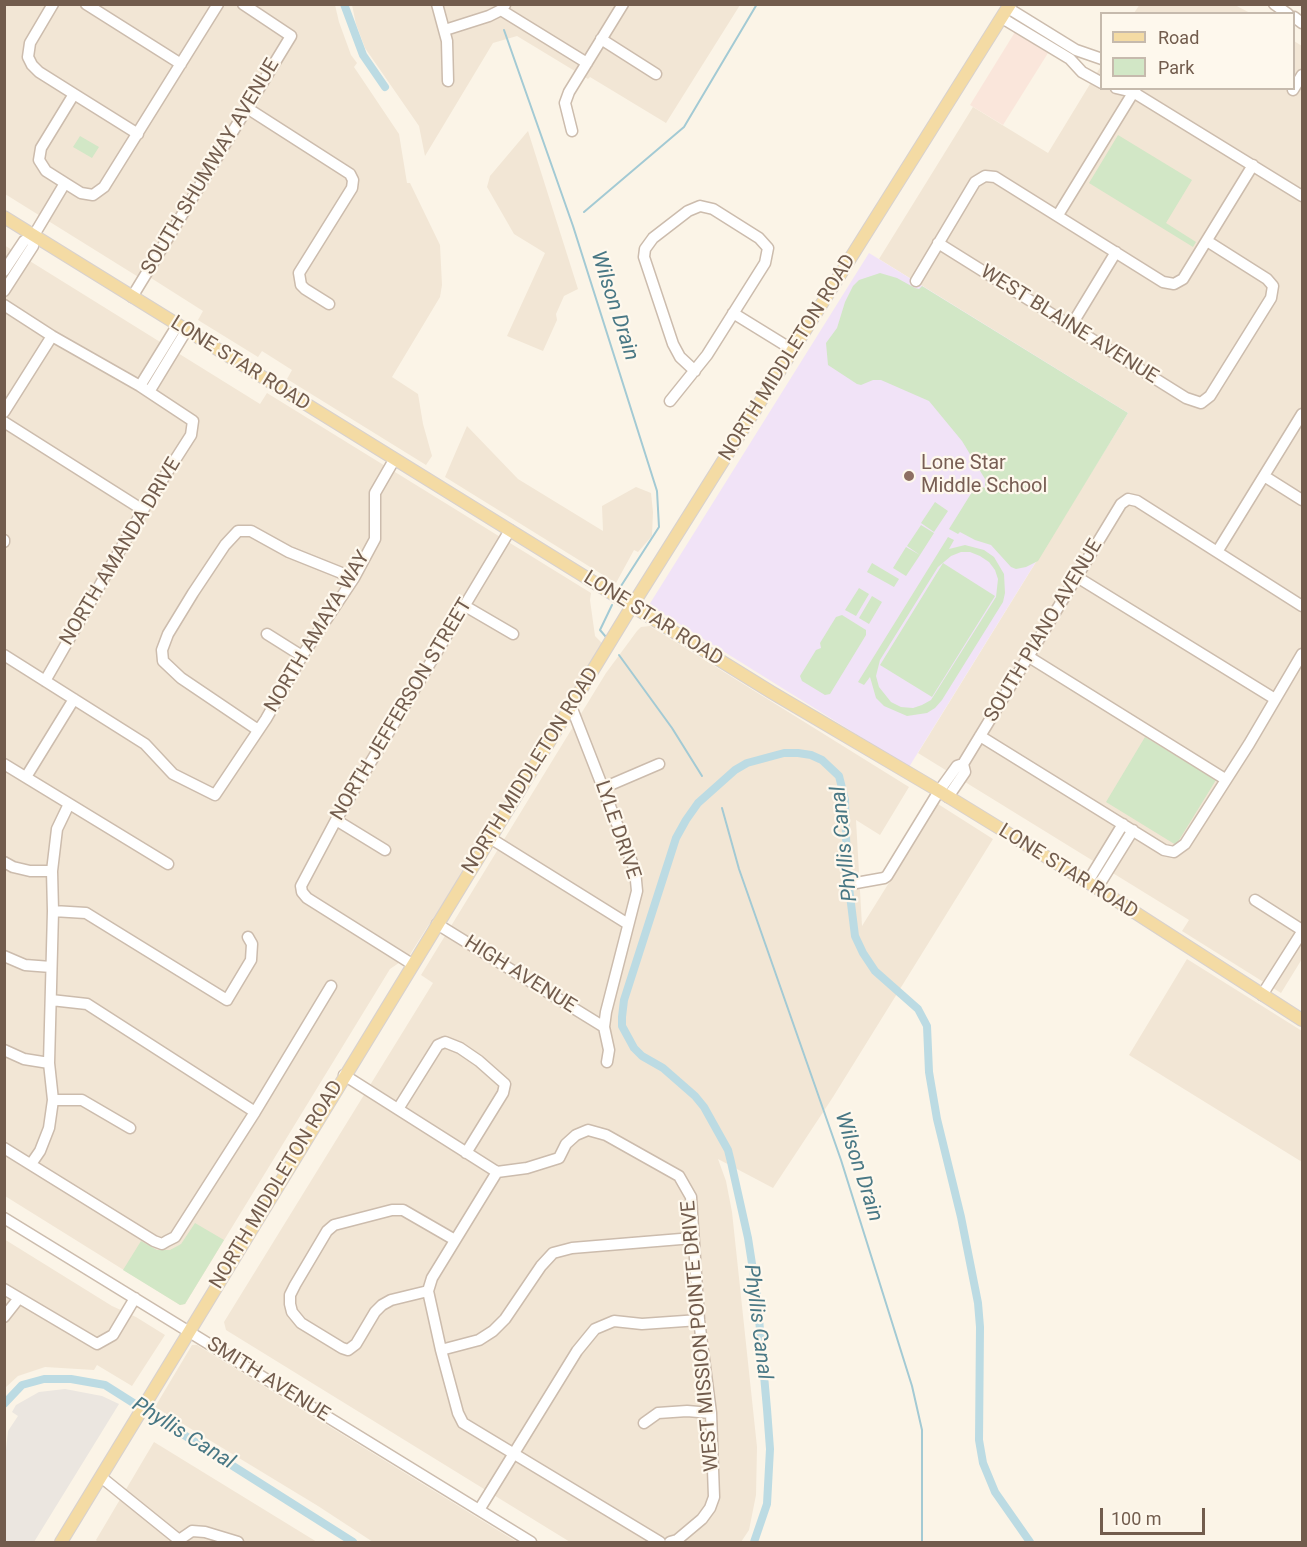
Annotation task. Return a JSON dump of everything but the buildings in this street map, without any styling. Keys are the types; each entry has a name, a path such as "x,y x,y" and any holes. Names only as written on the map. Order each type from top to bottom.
{"main road":[{"name":"NORTH MIDDLETON ROAD","path":"61,1542 632,606 1007,10"},
{"name":"LONE STAR ROAD","path":"4,217 771,692 944,794 1302,1020"}],"street":[{"path":"53,4 30,43 28,57 32,66 138,134"},
{"path":"86,4 181,64"},
{"path":"74,94 41,148 39,160 46,171 81,193 93,195 104,187 218,4"},
{"name":"SOUTH SHUMWAY AVENUE","path":"132,297 291,36 243,4"},
{"path":"436,4 445,30 448,81"},
{"path":"572,131 565,102 623,4"},
{"path":"445,30 503,7 587,63"},
{"path":"1007,10 1076,50 1100,59"},
{"path":"1007,10 1070,59 1082,72 1100,82"},
{"path":"601,39 656,74"},
{"path":"1296,91 1302,75"},
{"path":"1058,215 1133,90 1302,196"},
{"path":"247,108 350,174 352,188 299,273 301,285 329,304"},
{"path":"916,281 975,182 985,176 995,177 1163,282 1174,284 1183,279 1253,165"},
{"path":"4,291 33,246 34,235 65,183"},
{"path":"670,401 695,370 707,355 765,263 768,248 759,238 713,209 700,206 688,211 653,238 645,249 644,257 673,344 680,357 695,370"},
{"path":"4,271 24,241 34,235"},
{"name":"WEST BLAINE AVENUE","path":"938,243 1186,398 1201,403 1210,396 1271,298 1274,286 1267,279 1207,241"},
{"path":"1071,326 1116,252"},
{"path":"4,305 52,336 144,389 182,328"},
{"path":"733,313 793,350"},
{"path":"4,412 52,336"},
{"name":"NORTH AMANDA DRIVE","path":"45,681 143,510 191,435 193,421 144,389"},
{"path":"1302,414 1217,552 1302,606"},
{"path":"4,422 143,510"},
{"name":"NORTH AMAYA WAY","path":"74,699 145,744 173,774 215,795 354,578 375,539 375,493 394,460"},
{"path":"1264,476 1302,500"},
{"name":"SOUTH PIANO AVENUE","path":"856,883 887,876 944,794 957,766 963,764 1121,504 1128,499 1137,501 1217,552"},
{"name":"NORTH JEFFERSON STREET","path":"412,964 307,898 301,886 336,819 510,530"},
{"path":"258,730 181,678 163,661 162,650 168,634 188,602 225,545 238,531 251,531 289,552 354,578"},
{"path":"1077,577 1275,699"},
{"path":"465,606 513,634"},
{"path":"267,634 302,656"},
{"path":"980,736 1164,850 1174,852 1185,844 1302,654"},
{"path":"4,655 74,699 26,777"},
{"path":"1029,657 1225,779"},
{"name":"LYLE DRIVE","path":"571,706 635,870 637,891 606,1012 604,1027 609,1050 607,1062"},
{"path":"4,764 168,864"},
{"path":"603,788 659,764"},
{"path":"31,1164 40,1151 49,1128 53,1100 49,1063 52,872 57,829 69,804"},
{"path":"336,819 385,850"},
{"path":"1092,886 1128,827"},
{"path":"490,837 628,924"},
{"path":"4,862 30,871 52,872"},
{"path":"1255,900 1302,931 1262,995"},
{"path":"53,911 86,913 227,1000 251,960 252,944 248,937"},
{"name":"HIGH AVENUE","path":"437,924 604,1027"},
{"path":"4,956 25,965 51,967"},
{"path":"4,1148 162,1244 175,1237 255,1112 330,986"},
{"path":"51,1000 87,1005 255,1112"},
{"path":"398,1109 438,1045 445,1042 460,1048 480,1061 505,1084 503,1093 466,1153"},
{"path":"4,1050 24,1059 49,1063"},
{"path":"344,1075 497,1172 432,1278 428,1291 441,1350 458,1413 463,1423 660,1542"},
{"path":"53,1100 82,1100 130,1128"},
{"name":"WEST MISSION POINTE DRIVE","path":"497,1172 527,1168 559,1158 566,1144 576,1135 588,1130 606,1135 679,1176 691,1197 699,1320 711,1413 714,1497 702,1519 683,1535 670,1542"},
{"path":"428,1291 391,1300 382,1305 375,1311 356,1344 348,1350 301,1323 292,1312 290,1304 290,1295 295,1285 327,1231 334,1225 392,1210 403,1210 455,1240"},
{"name":"SMITH AVENUE","path":"4,1218 531,1542"},
{"path":"441,1350 479,1340 493,1331 511,1311 541,1266 553,1253 573,1248 693,1238"},
{"path":"4,1289 97,1344 113,1335 135,1298"},
{"path":"4,1317 19,1298"},
{"path":"479,1510 577,1351 595,1329 614,1321 642,1324 699,1320"},
{"path":"644,1423 658,1413 687,1411 711,1413"},
{"path":"101,1477 178,1541 192,1531 205,1532 220,1539 238,1542"}],"shaded area":[{"path":"1140,4 1235,5 1248,12 1135,12"},
{"path":"4,5 335,5 351,55 357,63 354,67 399,134 407,183 410,183 440,245 442,285 440,297 392,377 418,394 432,456 426,465 287,379 292,370 262,351 258,357 198,320 203,311 151,278 148,283 5,194"},
{"path":"352,5 740,5 666,123 517,36 493,43 425,156 419,126 365,48"},
{"path":"1015,32 1048,53 1003,125 970,105"},
{"path":"1295,42 1302,46 1302,959 1281,993 1182,931 1189,920 918,753 1128,413 879,259 973,107 1048,153 1100,68 1100,90 1295,90"},
{"path":"528,131 578,289 564,296 556,314 557,320 543,351 507,336 545,253 514,234 487,187 490,176"},
{"path":"4,245 260,404 267,393 591,593 595,636 604,645 441,911 428,926 409,956 390,969 185,1304 180,1305 5,1196"},
{"name":"Lone Star Middle School","path":"869,253 1128,413 909,767 649,605"},
{"path":"467,426 518,479 603,531 602,506 636,487 651,493 652,536 638,552 634,550 616,583 445,477"},
{"path":"650,626 909,787 880,835 856,820 862,926 938,804 993,839 833,1097 773,1188 718,1159 726,1181 732,1212 757,1447 756,1495 749,1530 741,1542 570,1542 226,1330 224,1322 433,983 421,975 606,673 637,631 641,627"},
{"path":"1187,959 1302,1031 1302,1162 1129,1055"},
{"path":"4,1239 112,1306 136,1317 165,1335 132,1386 97,1365 94,1370 45,1367 18,1376 5,1388"},
{"path":"192,1345 197,1345 517,1542 373,1542 155,1407"},
{"path":"65,1389 102,1396 119,1404 34,1542 5,1542 4,1468 8,1431 18,1416 12,1412 16,1405 39,1392"},
{"path":"154,1442 317,1542 98,1542 96,1540"}],"green space":[{"path":"1118,135 1192,180 1166,223 1196,242 1193,247 1089,183"},
{"path":"80,136 99,147 92,158 73,147"},
{"path":"880,273 897,278 915,288 919,289 922,286 1128,413 1038,561 1016,569 1011,567 991,545 949,529 977,484 985,488 985,479 962,441 929,401 881,380 857,384 828,365 826,343 837,328 853,286 859,280"},
{"path":"935,502 948,511 934,532 921,523"},
{"path":"921,525 934,533 920,555 907,546"},
{"path":"948,537 954,540 949,549 965,545 984,550 994,557 1004,574 1003,602 935,708 927,713 907,716 884,706 876,698 870,677 864,685 858,682","holes":["961,552 970,552 989,562 995,570 998,579 996,597 931,700 913,708 901,707 891,702 879,687 876,676 880,660 938,567 951,556"]},
{"path":"906,547 920,555 906,576 893,568"},
{"path":"872,563 899,579 894,587 867,572"},
{"path":"943,563 995,596 932,697 880,665"},
{"path":"859,588 869,594 856,616 845,610"},
{"path":"872,596 882,602 869,624 859,618"},
{"path":"842,615 866,630 866,635 830,694 825,695 802,681 800,676 816,650 821,648 820,643 836,617"},
{"path":"1145,737 1216,780 1176,845 1106,802"},
{"path":"195,1223 224,1240 185,1304 180,1305 123,1270 141,1241 157,1250 170,1250 181,1244"}],"waterway":[{"path":"344,4 363,55 385,87"},
{"path":"584,212 684,127 757,4"},
{"name":"Wilson Drain","path":"504,30 573,226 657,491 659,527 621,586"},
{"name":"Wilson Drain","path":"606,637 600,630 612,605"},
{"name":"Wilson Drain","path":"619,655 672,728 702,776"},
{"name":"Phyllis Canal","path":"754,1542 767,1504 770,1449 757,1296 748,1238 728,1150 704,1107 695,1096 663,1068 642,1056 634,1048 622,1026 622,1017 624,1000 676,838 686,820 698,803 735,770 747,763 784,753 811,755 822,760 839,776 845,800 847,871 855,936 875,971 918,1009 927,1026 929,1072 937,1119 961,1217 978,1303 980,1327 979,1440 983,1463 995,1492 1030,1542"},
{"name":"Wilson Drain","path":"722,808 739,869 841,1160 912,1386 922,1430 922,1542"},
{"name":"Phyllis Canal","path":"4,1404 22,1385 44,1379 71,1379 105,1385 353,1542"}],"place":[{"name":"Lone Star Middle School","path":"909,476"}]}
